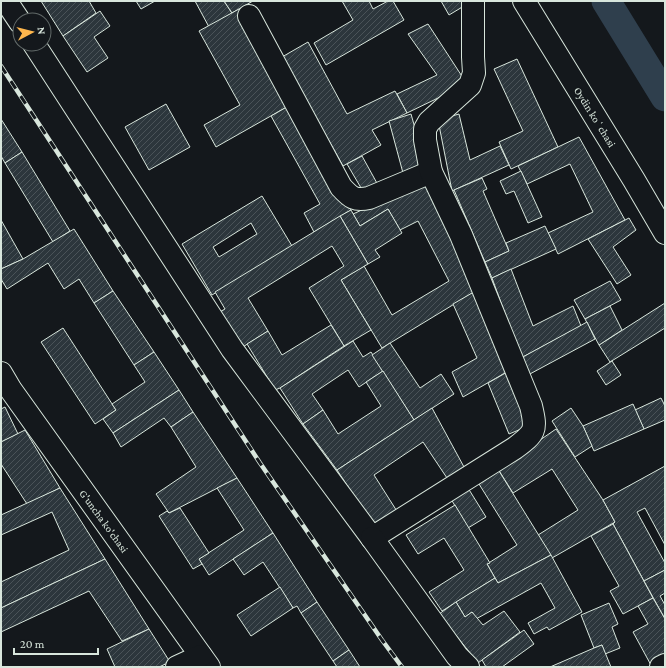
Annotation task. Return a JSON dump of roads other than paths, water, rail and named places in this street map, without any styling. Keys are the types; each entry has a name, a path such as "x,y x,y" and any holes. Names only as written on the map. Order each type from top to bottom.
{"street":[{"path":"6,1 13,12"},
{"path":"372,538 515,448 530,437 535,428 534,418 528,399 460,235 431,172 425,140 425,130 429,122 470,86 474,73 472,57 473,1"},
{"name":"Oydin koʻchasi","path":"524,1 665,233"},
{"path":"249,16 341,187 349,196 359,200 369,198 431,172"},
{"path":"39,52 232,349 457,656 468,667"},
{"name":"G'uncha ko'chasi","path":"1,373 11,390 205,661"},
{"path":"177,667 205,661"},
{"path":"661,667 665,665"}],"waterway":[{"path":"606,1 665,97"}],"railway":[{"path":"1,66 260,463 402,667"}]}
